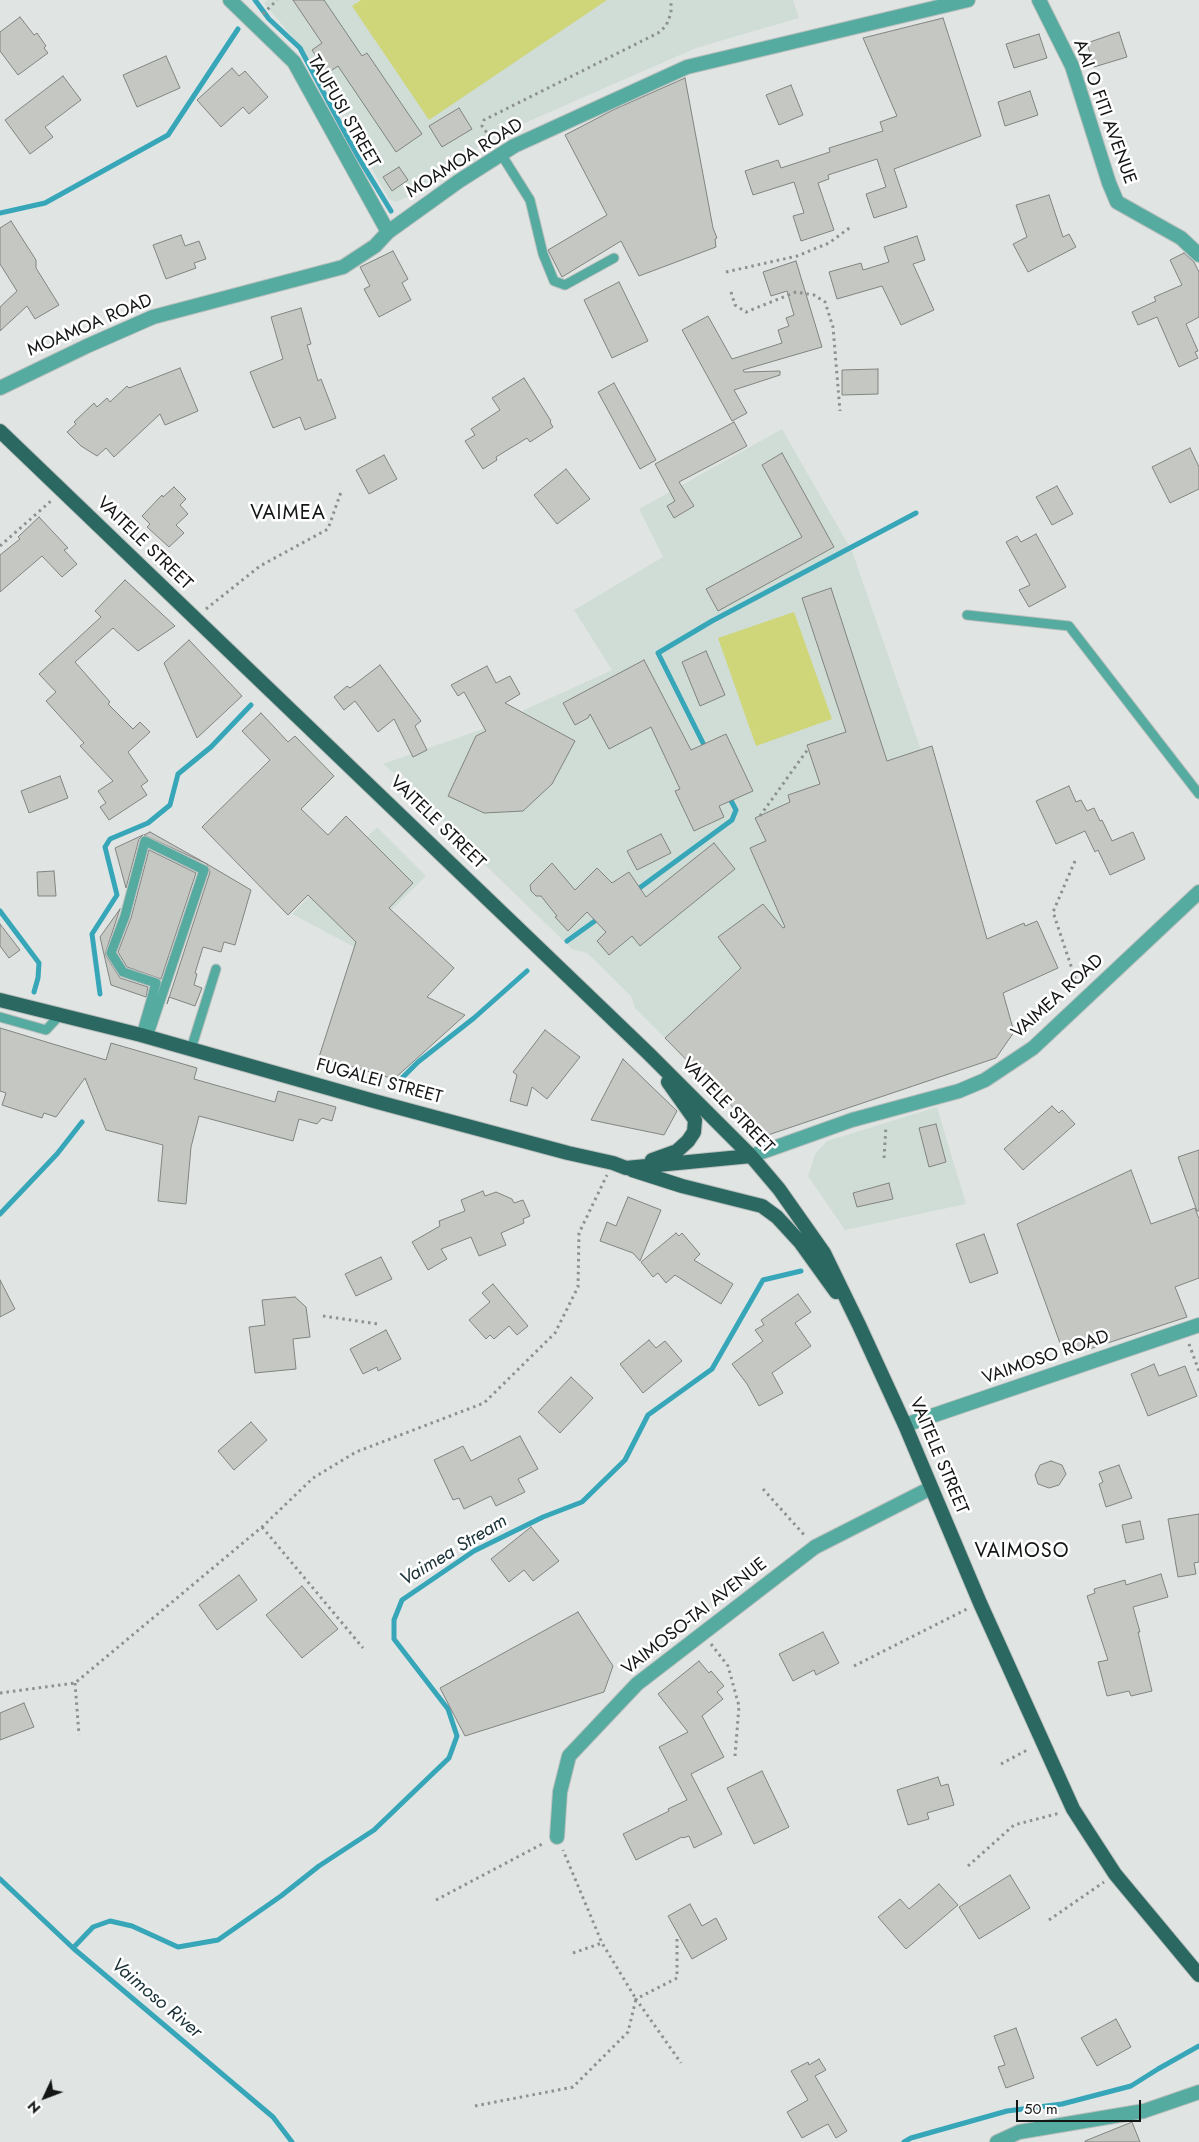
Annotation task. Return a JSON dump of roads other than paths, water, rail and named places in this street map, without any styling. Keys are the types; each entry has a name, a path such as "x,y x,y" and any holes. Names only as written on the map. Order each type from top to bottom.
{"main road":[{"name":"VAITELE STREET","path":"0,431 648,1053 751,1156 779,1189 824,1253 860,1325 1041,1742 1073,1809 1115,1874 1195,1969"},
{"name":"FUGALEI STREET","path":"0,1000 144,1036 411,1111 568,1153 613,1163 626,1168 751,1156"},
{"path":"626,1168 677,1151 688,1141 694,1132 695,1120 648,1053"},
{"path":"626,1168 682,1186 762,1206 777,1217 800,1242 860,1325"}],"street":[{"name":"TAUFUSI STREET","path":"230,0 294,62 388,232"},
{"name":"MOAMOA ROAD","path":"0,388 153,317 343,267 375,246 388,232 458,181 501,154 546,130 687,67 968,0"},
{"name":"AAI O FITI AVENUE","path":"1039,0 1072,66 1109,183 1117,202 1181,238 1199,255"},
{"name":"VAIMEA ROAD","path":"751,1156 852,1120 959,1091 985,1080 1033,1048 1199,892"},
{"name":"VAIMOSO ROAD","path":"905,1425 1199,1325"},
{"name":"VAIMOSO-TAI AVENUE","path":"557,1837 560,1792 569,1756 637,1684 815,1547 931,1488"},
{"path":"997,2142 1019,2132 1144,2112 1199,2092"}],"lane":[{"path":"501,154 530,200 543,254 554,281 565,285 614,258"},
{"path":"967,615 1069,626 1199,794"},
{"path":"145,841 204,870 144,1036 156,983 123,972 111,953 125,916 145,841"},
{"path":"191,1049 216,969"},
{"path":"0,1018 46,1030 60,1015"}],"waterway":[{"path":"255,0 269,19 300,48 355,152 391,211"},
{"path":"0,213 45,203 168,135 238,29"},
{"path":"706,749 658,653 712,621 916,513"},
{"path":"100,994 92,934 117,895 105,847 110,839 148,823 170,805 178,774 211,747 251,705"},
{"path":"634,892 732,820 736,810 728,795"},
{"path":"0,911 39,963 38,978 34,992"},
{"path":"567,941 599,918"},
{"path":"402,1078 418,1062 474,1018 527,971"},
{"path":"0,1214 57,1154 82,1122"},
{"name":"Vaimea Stream","path":"73,1948 93,1927 110,1921 132,1926 178,1947 218,1940 281,1896 319,1866 374,1830 449,1758 457,1736 448,1709 394,1639 394,1620 402,1600 474,1551 543,1517 582,1502 625,1460 648,1415 712,1369 763,1280 801,1271"},
{"name":"Vaimoso River","path":"0,1879 73,1948 273,2117 292,2142"},
{"name":"Vaimoso River","path":"904,2142 911,2138 1007,2111 1062,2104 1131,2086 1199,2046"}],"district":[{"name":"VAIMEA","path":"288,514"},
{"name":"VAIMOSO","path":"1022,1552"}]}
